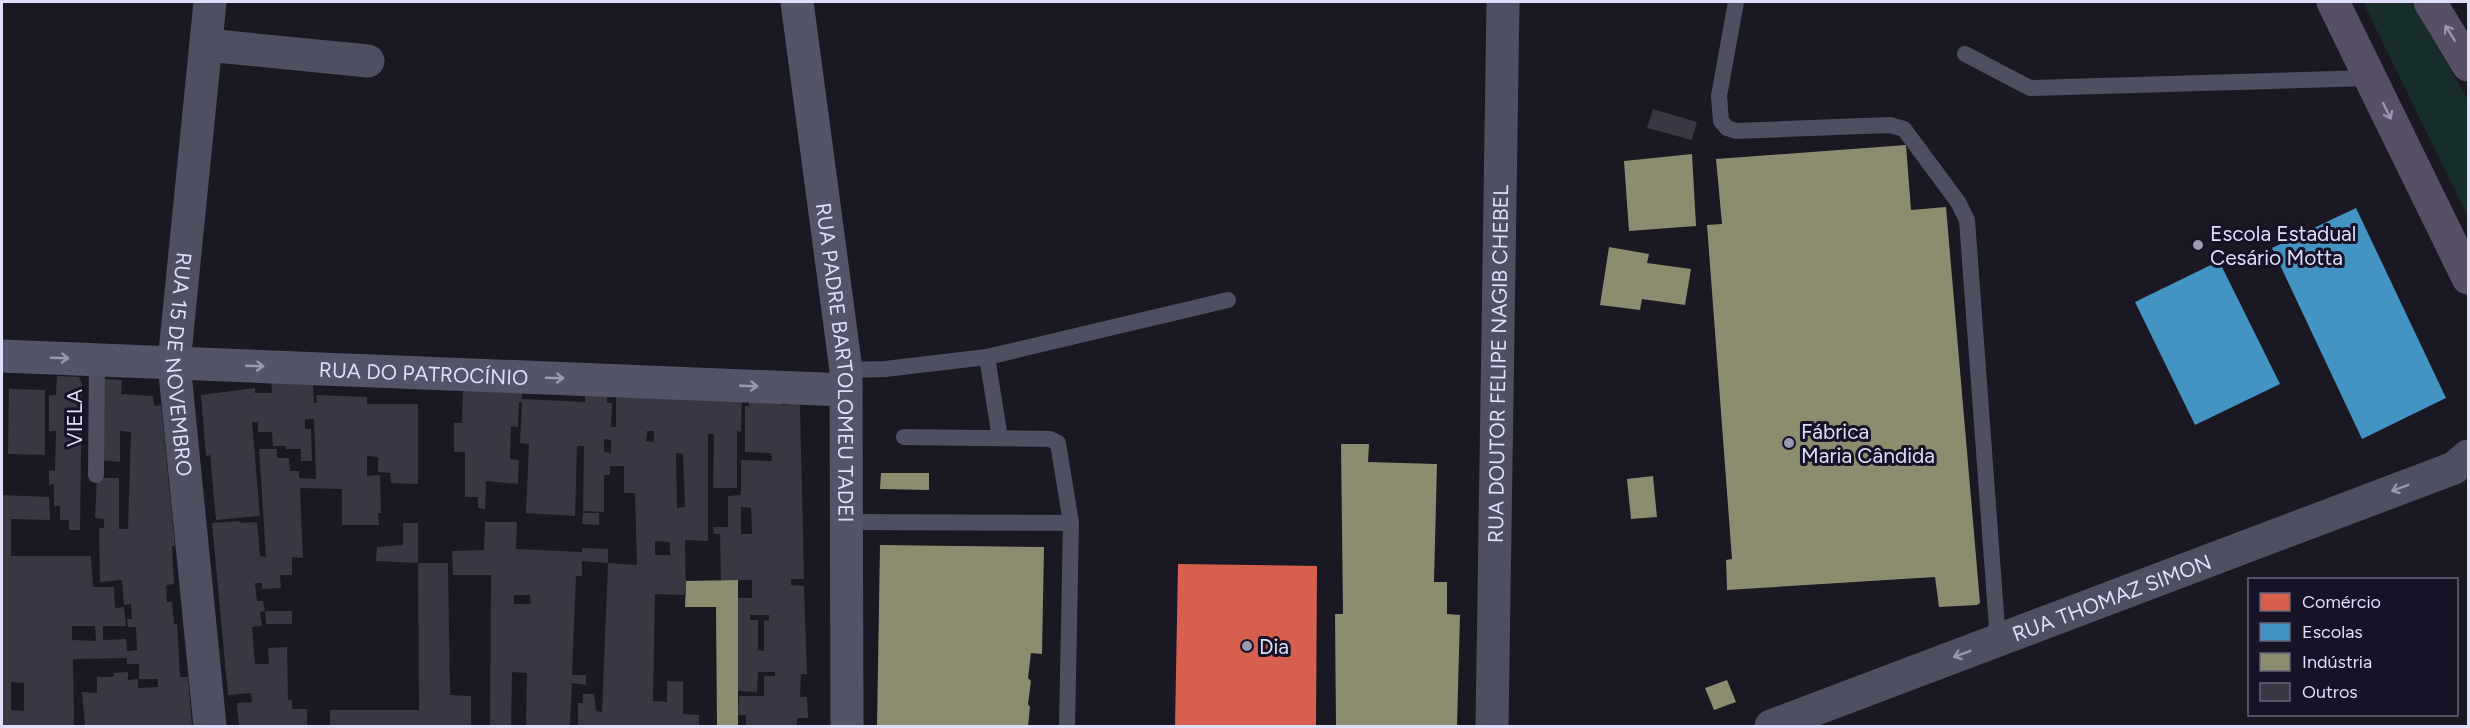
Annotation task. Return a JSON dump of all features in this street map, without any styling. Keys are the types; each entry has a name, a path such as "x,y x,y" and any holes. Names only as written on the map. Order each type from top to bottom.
{"main road":[{"path":"2333,2 2469,278"},
{"path":"2430,2 2469,65"}],"street":[{"name":"RUA 15 DE NOVEMBRO","path":"210,2 174,363 210,726"},
{"name":"RUA PADRE BARTOLOMEU TADEI","path":"797,2 846,380 847,726"},
{"name":"RUA DOUTOR FELIPE NAGIB CHEBEL","path":"1492,726 1503,2"},
{"path":"206,45 368,61"},
{"name":"RUA DO PATROCÍNIO","path":"2,356 174,363 846,380"},
{"name":"RUA THOMAZ SIMON","path":"1771,726 2464,464"}],"lane":[{"path":"1736,2 1719,96 1721,122 1727,128 1737,130 1890,124 1904,129 1958,202 1967,220 1998,640"},
{"path":"1965,54 2031,88 2370,78"},
{"path":"846,380 885,369 987,357 1228,300"},
{"path":"987,357 1000,438"},
{"name":"VIELA","path":"96,475 97,360"},
{"path":"904,437 1050,439 1058,442 1071,523 1067,726"},
{"path":"846,522 1071,523"}],"green space":[{"path":"2363,2 2411,2 2468,100 2468,217"}],"building: Comércio":[{"name":"Dia","path":"1178,564 1317,566 1316,726 1175,726"}],"building: Escolas":[{"path":"2356,208 2446,398 2362,439 2272,248"},
{"path":"2219,261 2280,384 2195,425 2135,302"}],"building: Indústria":[{"path":"1906,145 1911,210 1946,207 1980,603 1939,607 1935,577 1727,590 1726,560 1732,559 1707,225 1722,224 1716,159"},
{"path":"1692,154 1696,226 1629,231 1624,161"},
{"path":"1609,247 1649,254 1647,263 1691,269 1685,305 1642,299 1640,310 1600,305"},
{"path":"1341,444 1369,444 1368,462 1437,464 1434,582 1447,582 1447,614 1460,615 1457,726 1336,726 1335,614 1343,614"},
{"path":"881,473 929,473 929,490 880,489"},
{"path":"1653,476 1657,517 1631,519 1627,479"},
{"path":"880,545 1044,547 1042,654 1031,653 1028,678 1031,681 1028,726 877,726"},
{"path":"738,580 738,726 717,726 716,607 685,607 686,581"},
{"path":"1727,680 1736,702 1714,710 1705,688"}],"building: Outros":[{"path":"1653,109 1697,122 1692,140 1647,128"},
{"path":"57,376 79,377 82,384 80,530 69,530 69,520 60,520 60,506 54,506 54,484 49,485 49,470 55,471 56,431 49,431 49,395 56,395"},
{"path":"102,379 122,380 121,394 153,396 154,406 161,405 175,546 172,546 174,584 166,585 167,602 172,602 174,624 177,624 180,677 188,677 192,726 85,726 82,692 97,693 97,677 113,677 114,673 128,672 128,680 138,679 138,688 158,687 158,679 139,679 139,664 127,664 127,658 73,659 74,726 2,726 2,495 49,497 50,520 11,519 11,556 91,556 93,587 114,587 115,608 124,607 126,626 103,626 103,640 126,639 127,651 137,650 136,627 128,627 127,619 132,619 131,604 124,605 122,580 100,582 99,528 104,528 104,519 95,518 97,478 119,478 119,529 128,529 131,432 120,431 120,462 97,460","holes":["72,626 95,626 96,641 72,640","11,682 24,683 24,711 11,710"]},
{"path":"271,380 313,381 314,403 317,403 316,395 367,397 367,404 418,404 418,484 391,483 390,473 378,472 378,457 367,456 367,476 380,475 379,525 342,525 342,489 300,488 303,558 292,557 292,575 280,575 281,588 262,589 262,583 255,583 257,601 263,601 265,611 260,612 262,626 252,627 255,664 269,664 268,648 287,647 288,700 292,700 292,709 307,709 307,726 239,726 237,703 252,702 251,693 228,695 212,523 257,522 260,556 266,557 259,449 277,449 277,458 289,458 290,471 299,471 299,478 316,479 314,419 305,419 305,429 311,429 312,461 301,461 301,449 273,446 272,432 258,432 258,422 252,422 260,516 216,520 210,455 206,456 201,395 255,388 255,393 272,393"},
{"path":"463,388 522,390 522,399 585,402 585,392 607,393 607,403 612,403 611,427 616,427 616,393 742,397 741,432 737,431 737,488 713,488 714,434 708,434 708,541 685,540 686,595 655,594 653,701 667,702 667,681 683,682 683,714 699,715 699,726 578,726 578,703 583,703 583,694 594,694 596,711 602,712 608,563 637,565 635,493 624,493 624,466 610,466 610,475 604,475 604,512 583,511 584,446 577,446 575,516 526,513 529,444 520,443 522,402 519,402 518,427 511,426 510,459 519,460 518,484 486,481 485,509 478,508 478,497 465,497 465,452 454,452 454,423 462,423","holes":["647,431 654,431 654,442 646,441","604,439 611,440 611,453 604,452","676,453 683,454 685,507 677,508","655,541 670,542 670,555 655,555"]},
{"path":"9,389 45,390 45,455 8,454"},
{"path":"749,397 782,398 782,405 799,404 800,407 804,579 791,579 791,585 804,586 807,674 801,674 800,697 807,697 808,718 797,718 797,726 746,726 746,715 738,715 739,696 764,696 764,676 775,676 775,672 758,672 757,692 738,691 738,598 752,598 752,580 721,580 720,534 714,534 713,527 728,527 728,496 741,495 741,460 772,461 771,453 745,452 745,406 749,406","holes":["741,507 751,508 752,534 741,534","750,615 769,615 769,621 764,620 764,651 758,650 758,620 750,620"]},
{"path":"583,513 599,513 599,525 582,524"},
{"path":"485,522 517,522 516,549 582,552 582,548 608,549 608,563 582,561 582,576 576,576 572,675 586,675 586,685 572,683 570,726 526,726 527,673 512,672 511,726 490,726 491,575 453,575 452,551 484,550","holes":["514,595 530,595 531,604 514,604"]},
{"path":"403,523 418,523 418,563 376,561 377,547 403,545"},
{"path":"418,563 448,563 450,695 471,696 471,726 330,726 330,710 419,710"},
{"path":"265,611 292,611 292,624 266,624"}],"place":[{"name":"Escola Estadual Cesário Motta","path":"2198,245"},
{"name":"Fábrica Maria Cândida","path":"1789,443"},
{"name":"Dia","path":"1247,646"}]}
